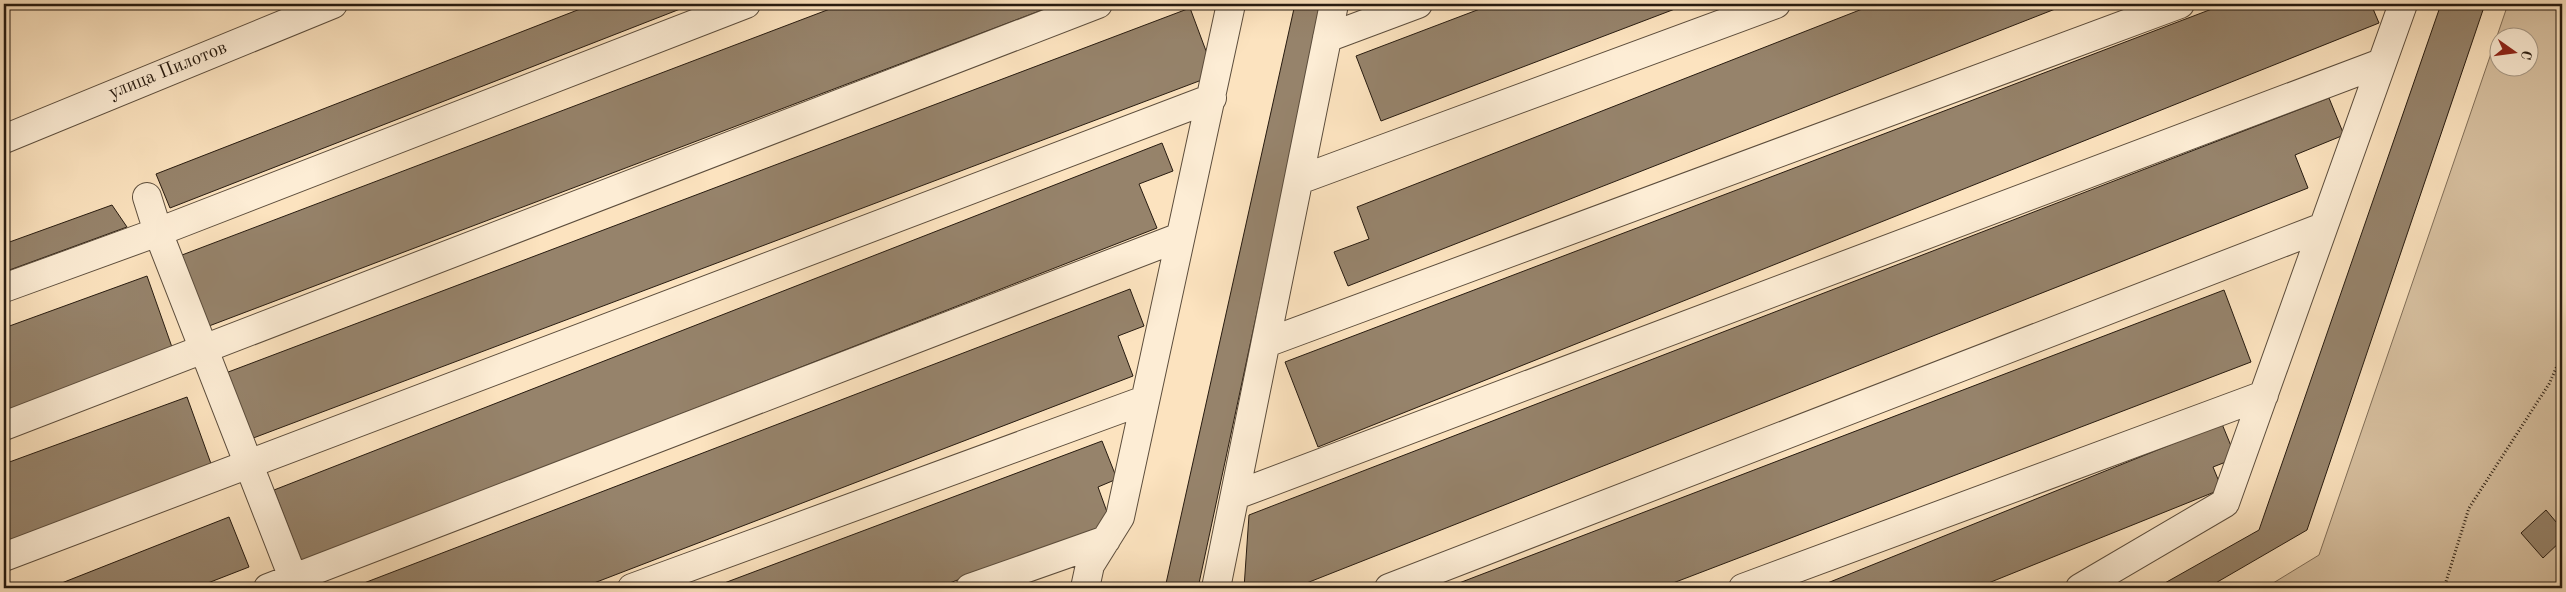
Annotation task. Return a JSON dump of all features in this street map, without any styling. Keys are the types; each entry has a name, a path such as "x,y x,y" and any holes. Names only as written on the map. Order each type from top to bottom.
{"street":[{"name":"улица Пилотов","path":"4,139 333,4"},
{"path":"4,288 158,232 746,4"},
{"path":"4,426 1098,4"},
{"path":"1085,588 1090,565 1120,517 1231,4"},
{"path":"1216,588 1334,4"},
{"path":"1327,38 1418,4"},
{"path":"1299,180 1776,4"},
{"path":"1266,343 2180,4"},
{"path":"2080,588 2225,503 2403,4"},
{"path":"1236,495 2382,64"},
{"path":"4,557 1212,98"},
{"path":"147,197 158,232 295,583"},
{"path":"1389,588 2324,227"},
{"path":"268,588 295,583 1180,237"},
{"path":"1744,588 2264,395"},
{"path":"632,588 1145,400"},
{"path":"970,588 1106,540"}],"path":[{"path":"2444,588 2470,508 2549,384 2562,355"}],"shaded area":[{"path":"2508,4 2562,4 2562,588 2265,588 2319,555 2488,62 2488,78 2538,78 2538,28 2500,28"}],"building":[{"path":"593,4 693,4 170,208 156,174"},
{"path":"843,4 1058,4 209,326 182,255"},
{"path":"1295,4 1323,4 1198,588 1165,588"},
{"path":"1493,4 1688,4 1381,121 1356,56"},
{"path":"1875,4 2068,4 1348,286 1334,252 1369,239 1357,207"},
{"path":"2225,4 2371,4 2379,23 1318,447 1285,362"},
{"path":"2441,4 2485,4 2307,530 2207,588 2156,588 2259,530"},
{"path":"1190,8 1215,75 248,440 223,374"},
{"path":"2329,98 2344,135 2295,155 2308,188 1294,588 1244,588 1249,515"},
{"path":"1162,143 1173,171 1139,184 1157,228 302,562 274,490"},
{"path":"112,205 127,227 4,272 4,244"},
{"path":"147,276 173,350 4,412 4,328"},
{"path":"1130,289 1144,326 1118,336 1133,376 581,588 351,588"},
{"path":"2224,290 2251,362 1660,588 1446,588"},
{"path":"187,397 214,472 4,549 4,464"},
{"path":"2222,424 2236,458 2213,467 2222,489 1976,588 1815,588"},
{"path":"1102,441 1117,479 1098,487 1111,523 936,588 711,588"},
{"path":"2546,510 2562,529 2562,540 2543,558 2521,533"},
{"path":"229,517 249,567 195,588 49,588"}]}
